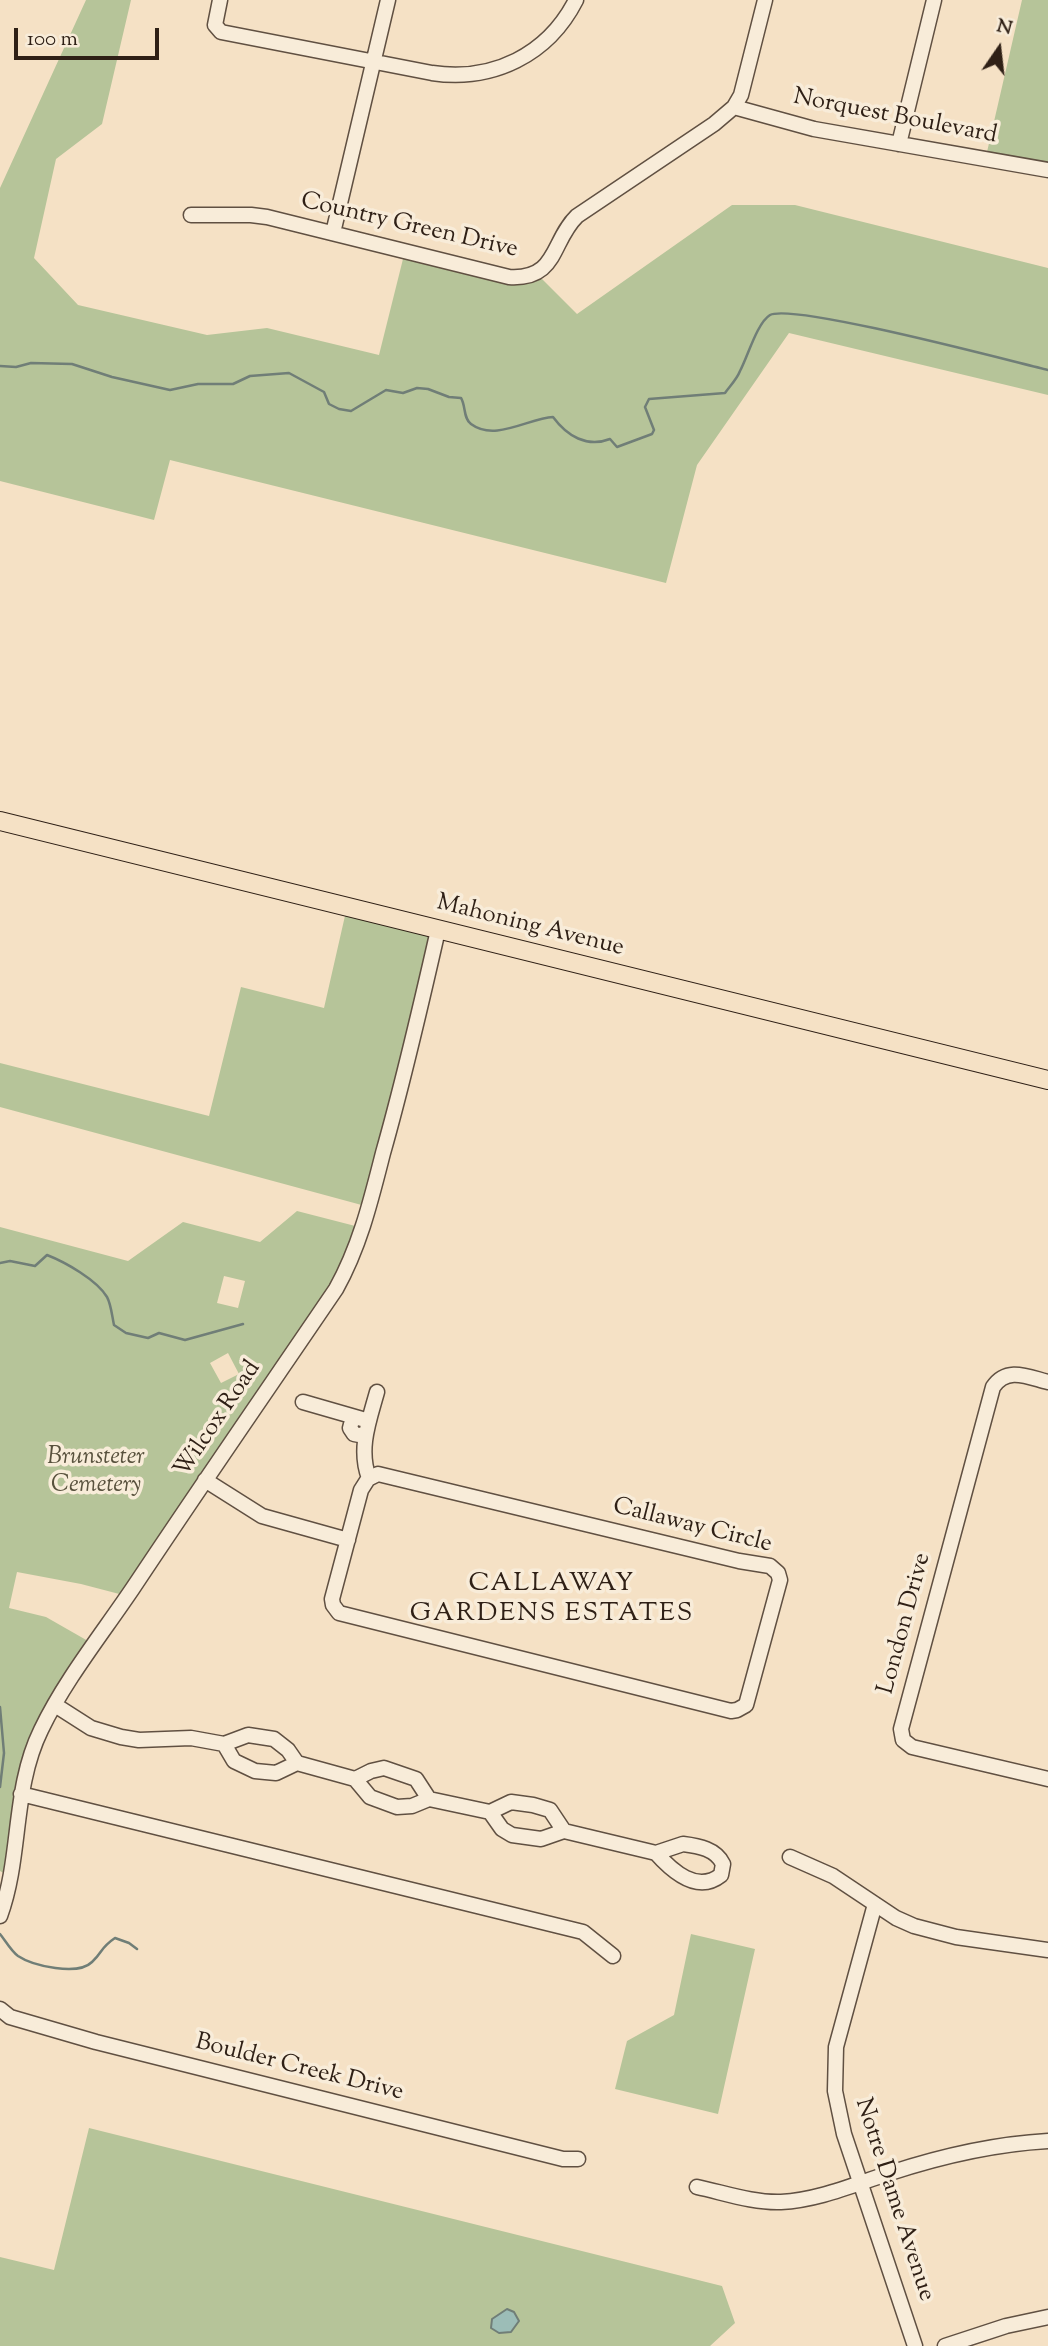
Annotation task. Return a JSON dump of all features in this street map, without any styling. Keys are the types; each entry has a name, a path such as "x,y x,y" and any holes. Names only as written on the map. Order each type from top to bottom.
{"main road":[{"name":"Mahoning Avenue","path":"0,821 1048,1080"}],"street":[{"path":"220,0 215,24 221,32 446,75 466,75 498,69 530,53 549,38 565,20 576,0"},
{"path":"333,233 388,0"},
{"name":"Country Green Drive","path":"191,215 251,215 509,277 530,275 551,261 566,229 577,216 714,124 734,107 747,80 765,0"},
{"path":"899,144 934,0"},
{"name":"Norquest Boulevard","path":"734,107 814,129 1048,170"},
{"name":"Wilcox Road","path":"0,1916 12,1873 21,1794 40,1731 205,1480 336,1289 355,1251 409,1060 438,930"},
{"name":"London Drive","path":"1048,1382 1016,1374 1003,1376 993,1387 901,1734 906,1744 912,1747 1048,1779"},
{"path":"369,1478 365,1467 365,1436 377,1392"},
{"path":"303,1402 369,1421"},
{"path":"353,1417 350,1429 354,1434 365,1436"},
{"name":"Callaway Circle","path":"385,1474 714,1555 770,1566 778,1573 780,1586 771,1609 749,1700 743,1708 731,1711 428,1634 344,1616 337,1611 332,1599 361,1490 369,1478 385,1474"},
{"path":"205,1480 262,1516 348,1540"},
{"path":"55,1705 91,1728 139,1740 191,1738 224,1744 248,1735 274,1739 288,1750 297,1763 355,1779 370,1797 397,1807 412,1806 429,1798 490,1812 511,1802 533,1805 550,1810 564,1831"},
{"path":"224,1744 234,1761 255,1771 276,1773 297,1763"},
{"path":"355,1779 384,1768 416,1779 429,1798"},
{"path":"21,1794 583,1932 613,1956"},
{"path":"490,1812 502,1829 512,1835 541,1839 564,1831 656,1853"},
{"path":"790,1857 833,1876 896,1918 936,1933 1048,1950"},
{"name":"Notre Dame Avenue","path":"875,1904 840,2031 835,2091 839,2115 860,2183 915,2346"},
{"name":"Boulder Creek Drive","path":"3,2015 96,2042 563,2159 578,2160"},
{"path":"697,2187 750,2199 783,2202 814,2197 970,2150 1048,2141"},
{"path":"945,2346 1006,2326 1048,2317"}],"green space":[{"path":"86,0 131,0 102,124 56,159 34,258 78,305 207,335 267,328 379,355 405,251 509,277 536,273 577,314 732,205 795,205 1048,268 1048,395 789,333 697,465 666,583 170,460 154,520 0,481 0,188"},
{"path":"1022,0 1048,0 1048,162 987,152"},
{"path":"347,907 438,930 369,1207 0,1107 0,1063 209,1116 241,987 324,1008"},
{"name":"Brunsteter Cemetery","path":"297,1211 363,1228 355,1251 127,1596 17,1572 9,1608 46,1617 95,1645 40,1731 11,1877 0,1871 0,1227 128,1261 183,1222 260,1242","holes":["224,1276 245,1281 238,1308 217,1303","228,1353 239,1374 221,1383 210,1363"]},
{"path":"691,1934 755,1949 718,2114 615,2089 627,2041 674,2015"},
{"path":"89,2128 722,2286 735,2323 710,2346 0,2346 0,2257 54,2270"}],"water":[{"path":"507,2309 514,2312 519,2321 511,2332 499,2333 491,2328 492,2319"}],"waterway":[{"path":"0,366 16,367 31,363 72,364 112,377 170,390 198,384 233,384 250,376 289,373 324,392 329,404 351,411 386,390 403,393 417,388 428,389 449,397 461,398 468,421 480,429 501,430 553,417 571,435 593,442 610,439 617,447 652,434 654,430 645,407 649,399 725,393 739,374 761,325 770,315 818,317 949,345 1048,370"},
{"path":"0,1263 10,1261 35,1266 47,1255 71,1267 102,1291 110,1303 114,1325 126,1333 148,1338 159,1333 185,1340 243,1324"},
{"path":"0,1707 4,1753 0,1787"},
{"path":"0,1934 18,1956 55,1968 85,1966 115,1938 137,1949"}],"district":[{"name":"CALLAWAY GARDENS ESTATES","path":"552,1601"}]}
